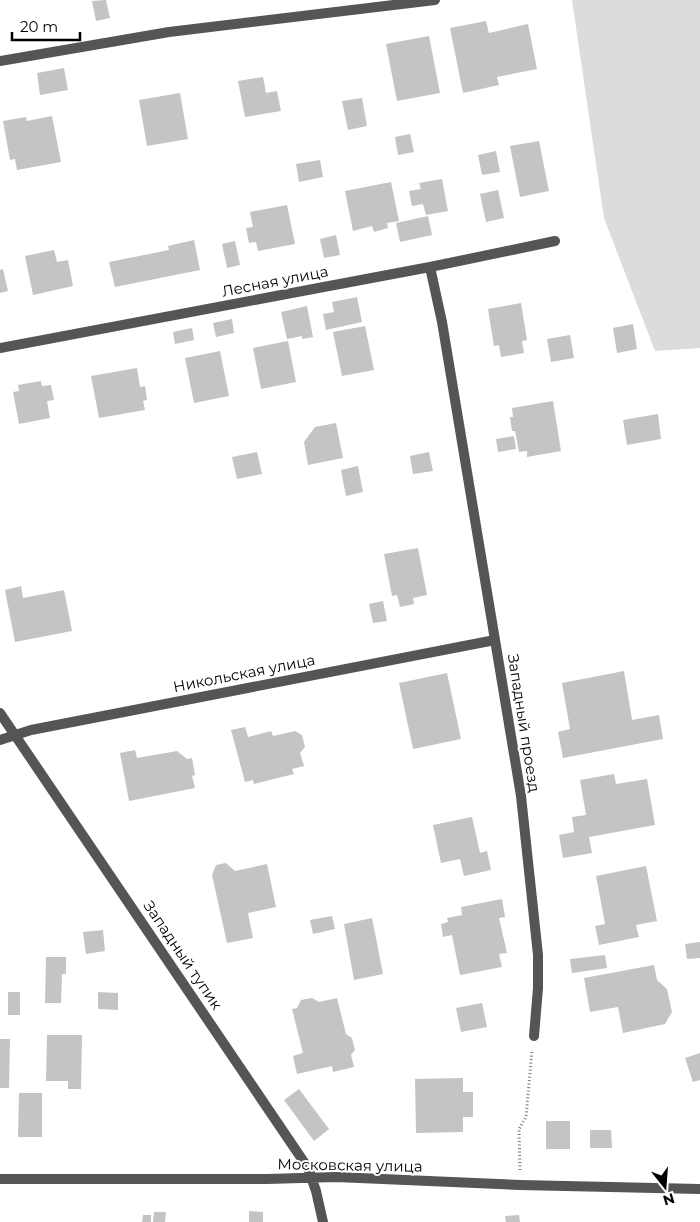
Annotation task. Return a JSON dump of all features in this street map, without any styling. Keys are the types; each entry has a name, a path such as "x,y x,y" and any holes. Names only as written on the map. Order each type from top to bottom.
{"street":[{"path":"0,61 170,32 435,0"},
{"name":"Лесная улица","path":"0,348 430,267 555,241"},
{"name":"Западный проезд","path":"430,267 442,322 521,796 538,955 538,988 534,1036"},
{"name":"Никольская улица","path":"0,740 31,730 495,640"},
{"name":"Западный тупик","path":"0,713 308,1168 321,1207 323,1222"},
{"name":"Московская улица","path":"0,1179 336,1177 520,1185 700,1189"}],"path":[{"path":"520,1185 519,1129 526,1117 534,1036"}],"shaded area":[{"path":"572,0 700,0 700,348 655,351 604,218"}],"building":[{"path":"106,0 110,18 96,21 92,1"},
{"path":"486,21 489,33 528,24 537,69 497,77 499,85 463,93 450,28"},
{"path":"429,36 440,93 397,101 386,44"},
{"path":"64,68 68,90 40,95 37,73"},
{"path":"263,77 266,93 277,91 281,111 245,117 238,81"},
{"path":"180,93 188,139 147,146 139,100"},
{"path":"362,98 367,126 348,130 342,101"},
{"path":"52,116 61,162 17,170 15,159 10,160 3,121 26,117 27,121"},
{"path":"410,134 414,152 398,155 395,137"},
{"path":"539,141 549,191 520,197 510,146"},
{"path":"496,151 500,172 482,175 478,155"},
{"path":"320,160 323,177 299,182 296,164"},
{"path":"442,179 448,211 426,215 423,204 412,206 409,191 421,189 419,183"},
{"path":"391,182 399,221 387,223 388,228 374,232 372,226 353,231 345,191"},
{"path":"498,190 504,218 486,222 480,194"},
{"path":"287,205 295,244 258,251 256,242 249,243 246,228 253,227 250,212"},
{"path":"428,216 432,235 400,242 396,223"},
{"path":"336,235 340,255 324,258 320,239"},
{"path":"194,240 200,270 115,287 109,262 169,250 168,246"},
{"path":"235,241 240,265 227,268 222,244"},
{"path":"54,250 57,262 68,260 73,286 33,295 25,256"},
{"path":"3,269 8,291 0,293 0,270"},
{"path":"357,297 362,322 326,330 323,314 334,312 332,302"},
{"path":"521,303 527,340 522,341 524,353 501,357 499,345 494,346 488,309"},
{"path":"307,306 313,337 302,339 302,336 287,339 281,312"},
{"path":"232,319 234,333 216,337 213,323"},
{"path":"633,324 637,349 617,353 613,328"},
{"path":"365,326 374,370 342,376 333,332"},
{"path":"192,328 194,340 175,344 173,332"},
{"path":"570,335 574,358 551,362 547,339"},
{"path":"288,341 296,382 261,389 253,348"},
{"path":"220,351 229,396 194,403 185,358"},
{"path":"137,368 140,387 145,386 147,400 143,401 145,410 99,418 91,376"},
{"path":"41,381 42,386 51,385 54,400 47,401 50,418 19,424 13,392 19,391 18,385"},
{"path":"553,401 561,451 527,457 527,451 519,452 515,431 512,431 510,417 513,417 512,408"},
{"path":"658,414 661,439 627,445 623,420"},
{"path":"336,423 343,458 308,465 304,442 315,427"},
{"path":"514,436 516,449 498,452 496,439"},
{"path":"257,452 262,474 237,479 232,457"},
{"path":"429,452 433,471 413,474 410,456"},
{"path":"358,466 363,492 346,496 341,470"},
{"path":"418,548 427,595 413,598 414,604 400,607 397,595 392,596 384,554"},
{"path":"21,586 23,598 64,590 72,631 15,642 5,590"},
{"path":"383,601 387,621 373,623 369,604"},
{"path":"624,671 632,720 659,715 663,739 563,758 558,732 570,729 562,683"},
{"path":"447,673 461,739 413,749 399,683"},
{"path":"245,727 248,737 271,731 273,736 295,731 302,735 305,747 300,753 304,766 292,769 294,774 254,784 253,780 245,782 231,730"},
{"path":"135,750 137,758 177,751 187,759 192,758 195,775 192,776 195,788 129,801 120,753"},
{"path":"614,774 616,784 647,779 655,825 589,837 592,853 563,858 559,835 574,832 572,817 586,815 580,780"},
{"path":"472,817 480,853 487,851 491,870 464,876 460,859 441,863 433,825"},
{"path":"226,863 235,871 267,864 276,907 248,913 253,938 227,943 212,875 216,865"},
{"path":"646,866 657,921 636,925 639,937 599,945 595,926 605,924 596,876"},
{"path":"502,899 505,917 499,918 507,953 499,954 502,967 460,975 452,935 443,937 441,924 448,922 447,918 462,915 461,907"},
{"path":"332,916 335,929 313,934 310,920"},
{"path":"372,918 383,974 354,980 344,924"},
{"path":"103,930 105,951 86,954 83,932"},
{"path":"700,942 700,958 687,959 685,944"},
{"path":"605,955 607,968 572,973 570,959"},
{"path":"46,957 66,957 66,974 62,974 61,1003 45,1003"},
{"path":"654,965 657,980 667,989 672,1012 665,1024 623,1033 618,1007 590,1012 584,978"},
{"path":"8,992 20,992 20,1015 8,1015"},
{"path":"98,992 118,993 118,1010 98,1009"},
{"path":"312,998 319,1002 337,998 346,1034 352,1038 355,1050 351,1055 354,1067 333,1072 332,1066 297,1074 293,1056 303,1053 292,1009 297,1008 301,1000"},
{"path":"482,1003 487,1027 461,1032 456,1008"},
{"path":"47,1035 82,1035 81,1089 68,1089 68,1081 46,1081"},
{"path":"0,1039 10,1039 9,1088 0,1088"},
{"path":"700,1053 700,1080 693,1082 685,1058"},
{"path":"463,1078 463,1092 473,1092 473,1117 463,1117 463,1132 416,1133 415,1079"},
{"path":"299,1089 329,1129 314,1141 284,1100"},
{"path":"19,1093 42,1093 42,1137 18,1137"},
{"path":"546,1121 570,1121 570,1149 546,1149"},
{"path":"590,1130 611,1130 612,1148 590,1148"},
{"path":"249,1211 263,1212 263,1222 249,1222"},
{"path":"154,1212 166,1212 165,1222 153,1222"},
{"path":"143,1215 151,1215 151,1222 142,1222"},
{"path":"519,1215 520,1222 506,1222 505,1216"}]}
